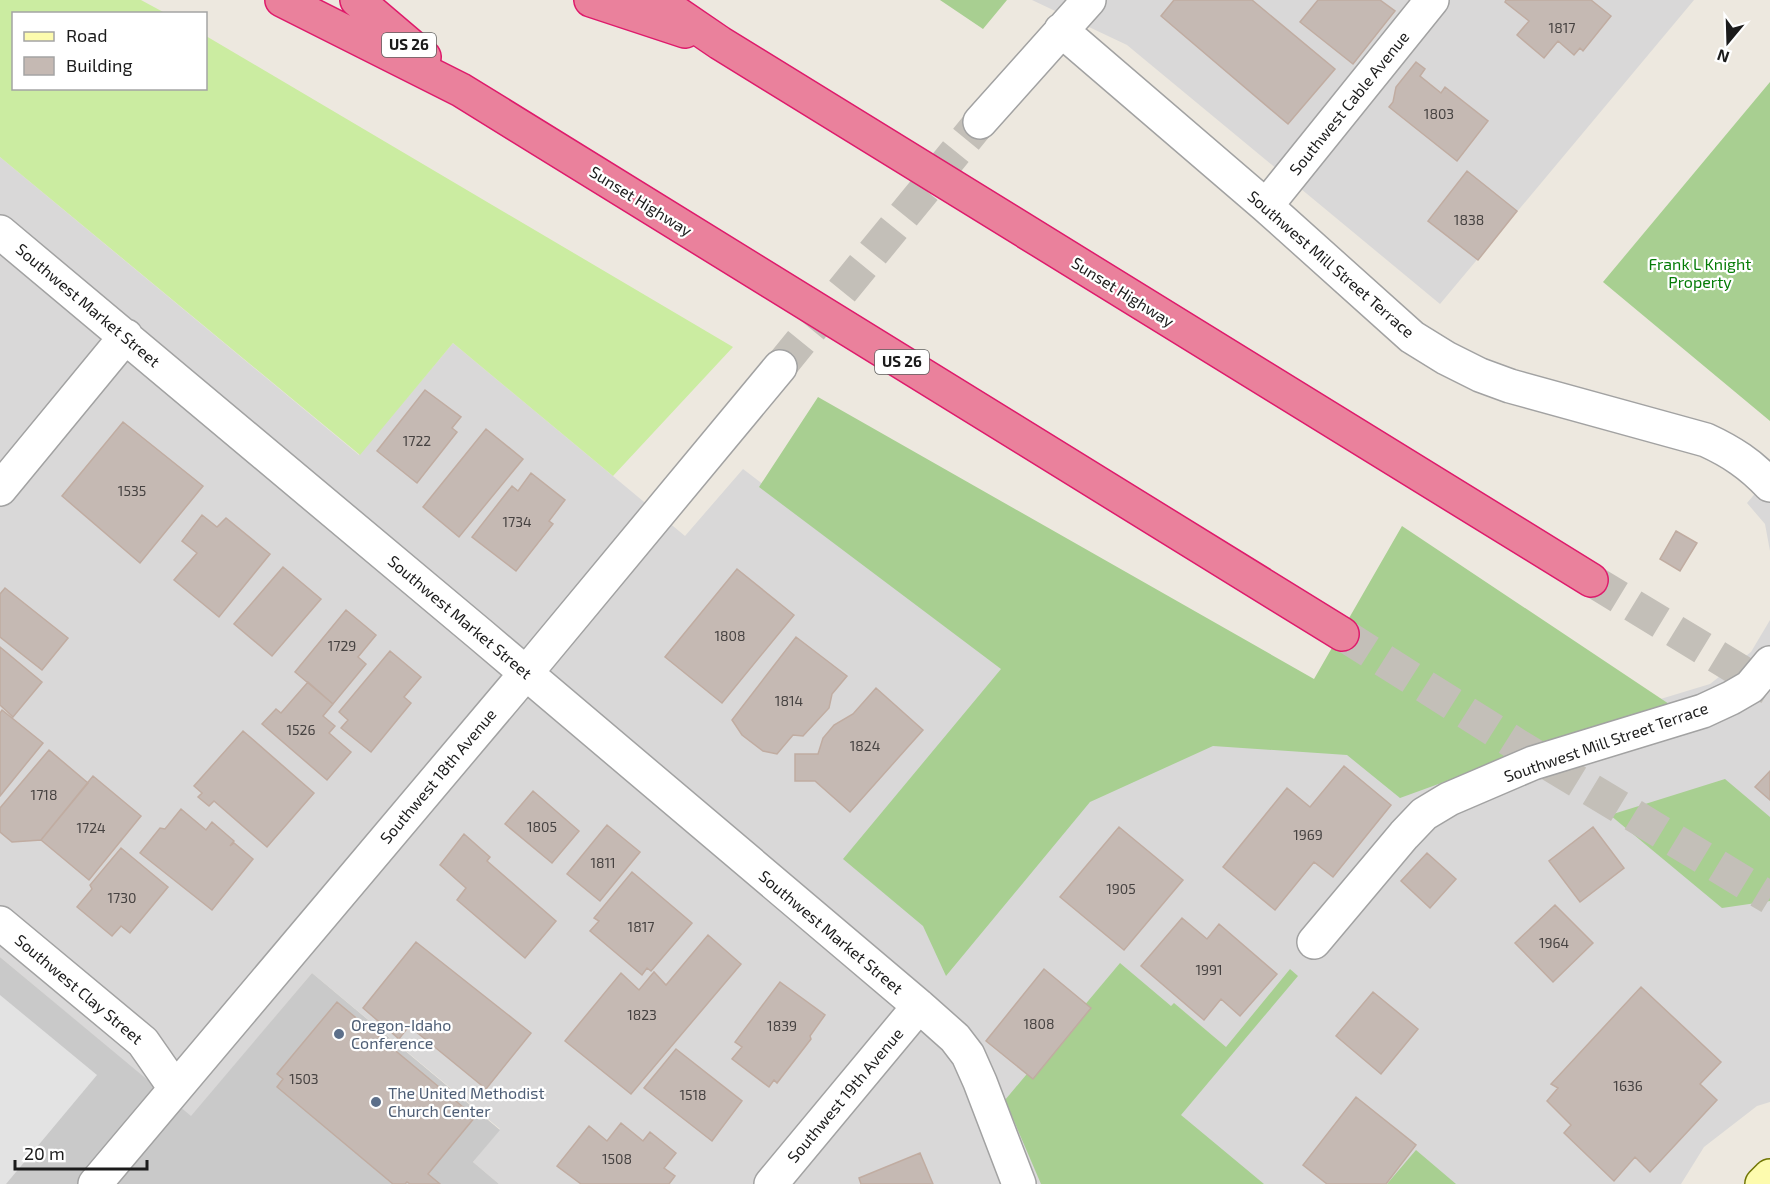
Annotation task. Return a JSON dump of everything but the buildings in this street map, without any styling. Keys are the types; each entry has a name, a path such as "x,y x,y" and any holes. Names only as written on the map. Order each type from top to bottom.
{"highway":[{"path":"282,0 461,90"},
{"name":"US 26","path":"357,0 461,90"},
{"path":"591,0 720,43"},
{"name":"Sunset Highway","path":"657,0 720,43 1591,580"},
{"name":"Sunset Highway","path":"461,90 1342,634"}],"main road":[{"path":"1762,1184 1770,1176"}],"street":[{"path":"980,122 1089,0"},
{"name":"Southwest Cable Avenue","path":"1266,206 1432,0"},
{"name":"Southwest Mill Street Terrace","path":"1060,30 1266,206 1412,337 1446,358 1480,375 1510,386 1706,440 1732,452 1756,470 1770,485"},
{"name":"Southwest Market Street","path":"0,232 526,673 955,1038 968,1055 980,1082 1018,1184"},
{"path":"0,489 126,336"},
{"name":"Southwest 18th Avenue","path":"95,1184 526,673 780,367"},
{"name":"Southwest Mill Street Terrace","path":"1314,942 1424,814 1449,799 1533,763 1703,711 1750,687 1770,663"},
{"name":"Southwest Clay Street","path":"0,922 143,1042 175,1088"},
{"name":"Southwest 19th Avenue","path":"771,1184 918,1006"}],"shaded area":[{"path":"1032,0 1694,0 1440,304 1127,45"},
{"path":"0,157 359,455 453,343 685,536 743,469 1091,736 1588,721 1710,684 1751,652 1770,620 1770,1102 1757,1106 1704,1147 1681,1184 499,1184 473,1162 500,1129 312,973 191,1117 0,957"},
{"path":"1770,476 1770,551 1765,524 1747,503"},
{"path":"0,957 191,1116 312,973 500,1130 473,1162 499,1184 0,1184"},
{"path":"0,995 97,1075 6,1184 0,1184"}],"green space":[{"path":"0,0 141,0 163,12 12,12 12,90 207,90 207,37 733,347 613,476 453,343 360,455 0,157"},
{"path":"940,0 1007,0 983,29"},
{"name":"Frank L Knight Property","path":"1770,82 1770,421 1603,282"},
{"path":"818,397 1314,679 1402,526 1669,704 1587,730 1400,798 1347,755 1213,746 1090,802 946,976 923,926 843,859 1001,669 759,487"},
{"path":"1725,779 1770,817 1770,901 1722,908 1610,815"},
{"path":"1120,963 1171,1006 1174,1003 1226,1047 1290,969 1298,976 1181,1115 1264,1184 1041,1184 1005,1100"},
{"path":"1416,1150 1456,1184 1387,1184"}],"tunnel":[{"path":"780,367 980,122"},
{"path":"1591,580 1770,689"},
{"path":"1342,634 1519,746 1770,898"}],"place":[{"name":"Oregon-Idaho Conference","path":"339,1034"},
{"name":"The United Methodist Church Center","path":"376,1102"}]}
